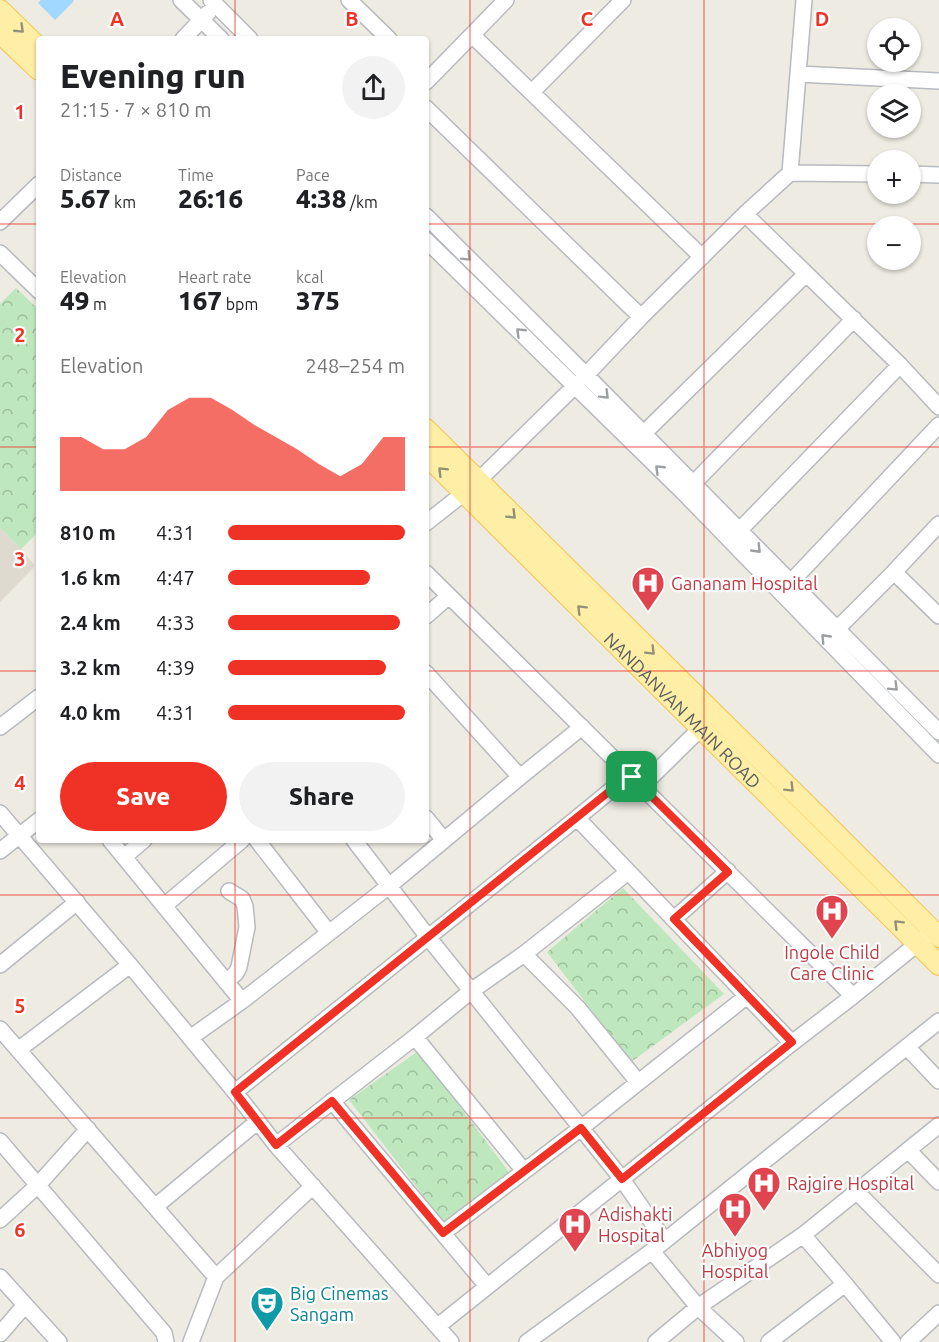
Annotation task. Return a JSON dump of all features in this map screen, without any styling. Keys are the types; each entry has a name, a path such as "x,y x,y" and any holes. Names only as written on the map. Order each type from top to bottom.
{"main road":[{"path":"0,10 36,45"},
{"path":"0,33 36,67"},
{"path":"429,433 471,487 820,818 930,937"},
{"name":"NANDANVAN MAIN ROAD","path":"429,457 471,487 701,728 930,937 939,965"}],"street":[{"path":"181,0 218,36"},
{"path":"349,0 386,36"},
{"path":"531,92 623,0"},
{"path":"790,173 804,0"},
{"path":"186,36 213,3 247,36"},
{"path":"429,76 472,35 496,3"},
{"path":"472,35 702,257"},
{"path":"798,74 939,81"},
{"path":"429,111 641,317"},
{"path":"429,521 471,487 745,214 790,173 867,174"},
{"path":"921,174 939,175"},
{"path":"0,222 36,187"},
{"path":"745,214 854,319 939,408"},
{"path":"429,219 580,380 735,535 939,755"},
{"path":"429,243 580,380"},
{"path":"0,253 36,288"},
{"path":"638,438 806,274"},
{"path":"689,488 854,319"},
{"path":"735,535 900,365"},
{"path":"790,582 939,425"},
{"path":"837,629 939,524"},
{"path":"735,535 790,582 939,732"},
{"path":"894,572 939,616"},
{"path":"429,576 853,996"},
{"path":"429,613 449,596"},
{"path":"429,682 520,777"},
{"path":"0,727 36,699"},
{"path":"190,1038 242,1001 389,886 582,727"},
{"path":"235,1092 616,786 637,782 701,728"},
{"path":"0,813 130,965 276,1145 451,1342"},
{"path":"577,818 792,1042"},
{"path":"0,851 36,822"},
{"path":"429,822 444,840"},
{"path":"112,843 242,1001"},
{"path":"124,857 140,843"},
{"path":"164,906 238,843"},
{"path":"259,843 329,933"},
{"path":"356,843 428,937 622,1179 664,1240"},
{"path":"276,1145 471,991 524,954 628,872"},
{"path":"674,919 728,872"},
{"path":"226,982 236,973 239,966 247,927 242,899 229,891"},
{"path":"0,965 76,902"},
{"path":"438,1326 792,1042 930,937"},
{"path":"524,954 578,1008 638,1082"},
{"path":"18,1050 130,965"},
{"path":"443,1233 581,1128 747,996"},
{"path":"527,1342 652,1251 939,1021"},
{"path":"0,1029 216,1277"},
{"path":"415,1037 524,1172"},
{"path":"907,1047 939,1081"},
{"path":"332,1101 488,1286"},
{"path":"156,1206 257,1122"},
{"path":"656,1342 698,1307 803,1235 939,1125"},
{"path":"0,1220 38,1185 88,1129"},
{"path":"0,1141 164,1333 166,1342"},
{"path":"908,1150 939,1182"},
{"path":"191,1342 216,1277 313,1186"},
{"path":"856,1191 939,1275"},
{"path":"803,1235 893,1342"},
{"path":"652,1251 698,1307 736,1342"},
{"path":"0,1276 59,1342"},
{"path":"769,1342 845,1284"},
{"path":"0,1334 26,1305"},
{"path":"908,1342 939,1313"}],"shaded area":[{"path":"0,528 35,566 0,602"}],"green space":[{"path":"16,288 36,307 36,534 21,549 0,528 0,304"},
{"path":"623,888 724,994 631,1062 547,952"},
{"path":"418,1051 509,1172 444,1222 349,1100"}],"water":[{"path":"41,0 74,1 55,20 38,3"}],"place":[{"name":"Gananam Hospital","path":"648,612"},
{"name":"Ingole Child Care Clinic","path":"832,940"},
{"name":"Rajgire Hospital","path":"764,1212"},
{"name":"Abhiyog Hospital","path":"735,1238"},
{"name":"Adishakti Hospital","path":"575,1253"},
{"name":"Big Cinemas Sangam","path":"267,1332"}],"route":[{"path":"632,777 728,872 674,919 792,1042 622,1179 581,1128 443,1233 332,1101 276,1145 235,1092 616,786 632,777"}]}
